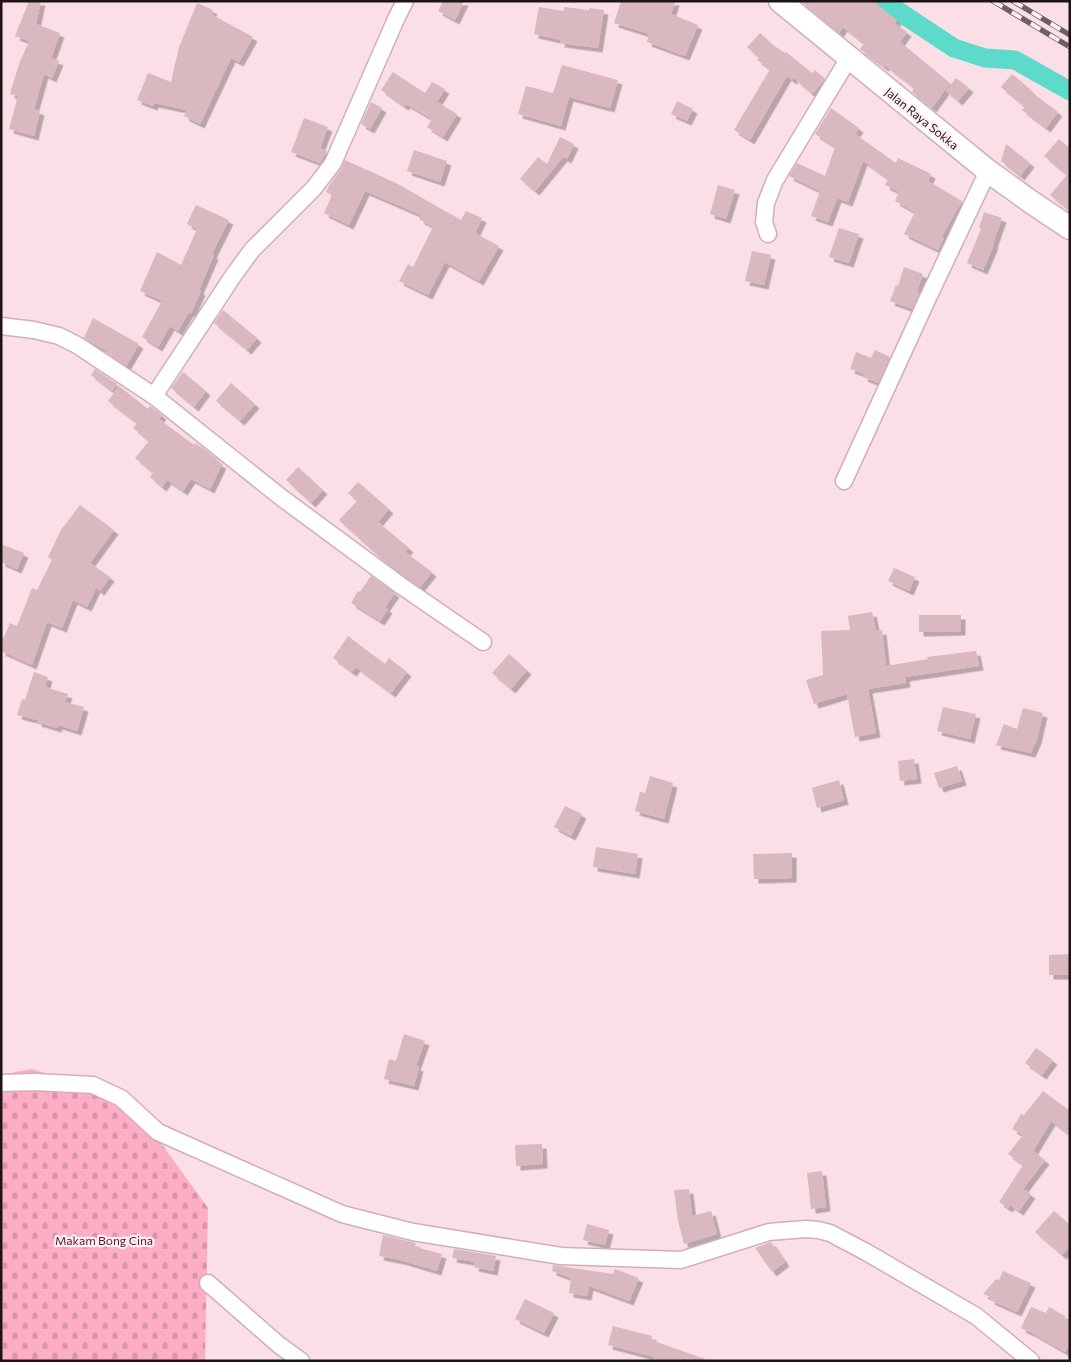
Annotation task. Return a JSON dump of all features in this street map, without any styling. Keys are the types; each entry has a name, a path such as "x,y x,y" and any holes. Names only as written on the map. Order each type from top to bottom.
{"main road":[{"name":"Jalan Raya Sokka","path":"780,1 988,171 1070,228"}],"street":[{"path":"154,396 252,250 314,188 333,163 405,1"},
{"path":"768,234 764,222 766,203 775,180 850,58"},
{"path":"844,481 988,171"},
{"path":"1,326 34,330 59,336 77,345 154,396 282,498 400,586 483,642"},
{"path":"1,1083 35,1082 94,1085 121,1098 158,1132 342,1214 414,1232 561,1256 681,1260 769,1232 806,1229 830,1233 976,1316 1031,1361"},
{"path":"208,1283 279,1345 301,1361"}],"green space":[{"name":"Makam Bong Cina","path":"31,1069 126,1096 208,1208 205,1361 1,1361 1,1075"}],"building":[{"path":"29,1 41,1 36,24 60,33 51,58 59,61 52,78 44,74 34,109 40,111 34,136 9,129 18,96 10,94 19,64 29,41 15,36"},
{"path":"443,1 464,1 455,20 438,11"},
{"path":"621,1 675,1 671,14 698,25 685,56 647,42 649,34 614,23"},
{"path":"801,1 873,1 897,20 895,24 907,32 900,42 950,83 932,108 912,92 914,88 885,65 884,67 860,49 864,44 843,27 839,33"},
{"path":"197,3 213,10 211,14 253,37 239,62 231,58 200,124 184,116 187,110 154,103 153,106 137,100 148,73 171,82 179,47"},
{"path":"539,7 564,11 564,7 604,10 598,48 560,43 561,40 534,34"},
{"path":"760,33 773,45 786,52 812,73 815,70 825,79 812,94 794,78 792,80 787,76 750,140 734,130 770,69 757,60 759,58 747,47"},
{"path":"562,65 618,80 610,108 569,97 561,126 518,114 526,86 553,93"},
{"path":"393,72 425,93 432,82 445,89 437,102 457,114 443,137 427,127 432,119 406,104 404,106 381,90"},
{"path":"1012,74 1030,91 1058,112 1046,128 1022,110 1025,107 1001,87"},
{"path":"956,78 969,88 958,101 946,91"},
{"path":"677,101 693,109 687,121 671,114"},
{"path":"371,102 382,108 370,129 361,124"},
{"path":"831,108 859,128 855,134 896,163 898,158 931,174 928,181 962,201 942,236 944,238 938,250 904,234 915,212 895,201 899,192 885,185 888,179 863,161 848,202 837,198 828,222 811,216 820,191 789,176 797,163 825,176 835,147 815,134"},
{"path":"304,118 328,127 320,148 327,151 320,163 291,152"},
{"path":"560,137 574,144 567,159 563,157 535,191 520,179 538,157 547,164"},
{"path":"1059,139 1070,148 1070,211 1050,195 1067,175 1044,156"},
{"path":"1006,144 1030,163 1020,176 1001,161"},
{"path":"414,150 447,161 440,182 407,171"},
{"path":"345,160 396,183 461,220 466,211 482,218 475,233 499,246 479,281 445,262 428,295 399,281 408,264 413,267 433,227 419,219 421,215 365,191 349,225 324,213 332,195 326,192"},
{"path":"718,185 735,190 726,219 710,214"},
{"path":"196,205 229,220 212,254 214,255 191,313 189,312 178,331 170,326 158,347 142,337 162,301 140,291 157,252 181,265 197,229 187,224"},
{"path":"984,212 1002,218 983,270 967,263 981,229 979,228"},
{"path":"839,228 859,234 849,263 829,257"},
{"path":"752,251 771,255 764,285 745,281"},
{"path":"904,267 923,274 917,292 919,293 912,309 890,301 896,285 898,286"},
{"path":"223,310 257,338 247,350 214,323"},
{"path":"93,318 139,344 126,366 107,353 108,351 84,338"},
{"path":"875,350 890,357 878,383 863,377 864,374 850,369 856,352 871,358"},
{"path":"95,369 117,384 112,391 91,375"},
{"path":"183,372 206,391 194,407 171,388"},
{"path":"231,383 255,404 240,421 216,401"},
{"path":"119,386 148,409 150,406 162,415 159,419 194,445 195,443 203,448 218,460 217,462 222,464 210,489 191,479 183,491 167,480 162,487 150,477 153,473 135,458 149,441 133,428 137,423 108,401"},
{"path":"298,467 323,490 311,503 286,480"},
{"path":"358,482 389,509 378,522 409,548 405,552 432,572 420,587 383,560 339,520 357,501 348,493"},
{"path":"80,505 114,530 90,563 110,577 100,591 96,588 87,607 73,600 62,628 47,622 32,665 1,651 1,636 4,637 10,623 17,626 32,588 37,590 52,560 48,557 61,530"},
{"path":"1,544 24,553 17,569 1,562"},
{"path":"894,568 915,577 909,591 888,581"},
{"path":"371,576 395,593 385,607 388,609 380,621 351,603 358,591 360,592"},
{"path":"872,612 876,631 882,630 886,666 928,659 927,657 976,651 979,666 905,677 906,683 868,689 876,733 855,737 847,694 814,704 806,680 823,675 821,631 850,630 848,616"},
{"path":"919,615 961,615 961,631 919,632"},
{"path":"348,636 385,664 389,658 407,672 391,693 356,667 352,672 333,658"},
{"path":"509,654 527,670 511,689 492,673"},
{"path":"34,672 48,677 45,687 68,694 65,702 84,707 77,731 58,725 57,728 17,715 22,699 25,700"},
{"path":"943,707 976,714 970,739 937,731"},
{"path":"1023,708 1043,713 1037,739 1031,753 996,745 1004,724 1017,729"},
{"path":"914,759 917,779 900,781 898,761"},
{"path":"957,766 962,781 939,788 934,773"},
{"path":"650,776 673,783 664,819 635,811 640,792 645,793"},
{"path":"839,780 844,800 817,808 812,788"},
{"path":"565,806 582,814 571,836 554,827"},
{"path":"596,847 638,854 635,874 593,867"},
{"path":"792,853 792,878 754,879 753,854"},
{"path":"1070,954 1070,975 1049,975 1049,955"},
{"path":"404,1034 425,1041 416,1066 419,1067 414,1086 384,1079 389,1059 396,1061"},
{"path":"1036,1048 1053,1060 1042,1075 1025,1063"},
{"path":"1043,1091 1070,1111 1070,1135 1051,1121 1033,1151 1045,1160 1023,1189 1031,1194 1019,1211 1010,1205 1008,1208 999,1202 1023,1165 1008,1154 1023,1135 1012,1129 1021,1114 1024,1115"},
{"path":"542,1144 543,1164 516,1166 515,1145"},
{"path":"822,1171 826,1207 811,1209 807,1173"},
{"path":"689,1189 692,1216 711,1211 717,1234 684,1244 678,1221 674,1190"},
{"path":"1054,1211 1070,1225 1070,1246 1062,1255 1035,1232"},
{"path":"587,1224 609,1230 605,1245 583,1240"},
{"path":"383,1235 416,1243 415,1247 442,1254 437,1271 379,1256"},
{"path":"771,1242 785,1262 772,1272 755,1248"},
{"path":"454,1249 496,1256 493,1271 474,1267 475,1262 452,1258"},
{"path":"553,1265 613,1274 615,1269 639,1278 629,1301 589,1286 587,1296 569,1293 571,1278 552,1271"},
{"path":"1003,1271 1031,1283 1017,1312 990,1300 991,1297 983,1294 996,1279 999,1280"},
{"path":"525,1299 554,1313 544,1333 515,1319"},
{"path":"1031,1307 1046,1313 1049,1307 1065,1316 1064,1319 1070,1322 1070,1344 1065,1352 1021,1328"},
{"path":"613,1326 652,1336 651,1340 705,1359 704,1361 652,1361 654,1357 608,1345"}],"waterway":[{"path":"883,1 954,48 985,58 1015,60 1070,91"}],"railway":[{"path":"993,1 1070,47"},
{"path":"1013,1 1070,35"}]}
